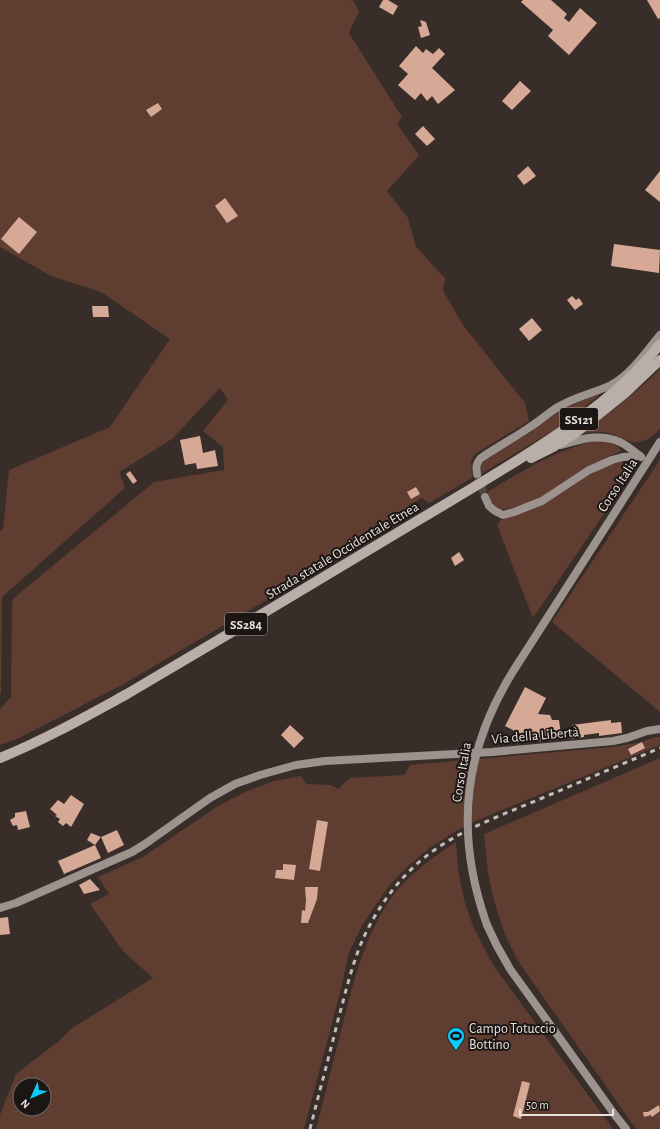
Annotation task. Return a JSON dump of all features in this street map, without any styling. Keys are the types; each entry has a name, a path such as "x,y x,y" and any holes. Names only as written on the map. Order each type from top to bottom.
{"main road":[{"path":"477,474 477,463 481,458 530,427 558,407 607,387 622,378 644,355 660,335"},
{"name":"SS121","path":"486,480 568,428 616,392 660,344"},
{"name":"SS121","path":"486,480 553,447 574,434 625,393 660,360"},
{"path":"553,447 589,437 605,438 620,442 648,461"},
{"name":"Corso Italia","path":"615,1115 510,969 497,946 480,905 470,863 467,821 471,778 475,758 488,717 504,686 519,662 660,442"},
{"path":"485,497 489,506 503,515 542,501 590,470 612,460 623,457 640,456"},
{"name":"Strada statale Occidentale Etnea","path":"0,758 44,738 127,694 486,480"},
{"name":"Via della Libertà","path":"0,908 16,903 132,852 210,798 235,784 296,765 324,761 492,752 613,741 647,731 660,729"},
{"path":"615,1115 622,1129"},
{"path":"615,1115 626,1129"}],"shaded area":[{"path":"0,0 351,0 354,2 359,11 349,33 402,117 397,124 419,155 387,191 408,218 416,247 445,278 443,290 463,325 525,403 529,421 475,454 471,460 472,478 429,503 422,498 408,506 406,518 122,685 19,738 0,745 0,709 11,697 13,599 154,482 224,470 223,447 203,431 228,400 220,388 172,439 119,472 125,488 2,597 1,694 0,531 3,529 9,470 110,427 170,339 101,292 51,276 0,247"},
{"path":"660,369 660,428 653,436 639,442 631,442 604,432 582,433 632,395"},
{"path":"601,394 556,429 481,474 482,465 487,458 528,434 562,410 578,402"},
{"path":"593,441 612,443 621,450 588,466 545,495 533,501 508,509 499,509 489,499 487,492 525,470 565,450"},
{"path":"660,460 660,712 552,622"},
{"path":"621,462 627,466 630,473 533,618 497,525 501,520 549,501 604,466"},
{"path":"660,737 660,745 478,820 456,831 428,849 407,867 389,886 364,922 349,952 341,989 304,1129 0,1129 0,1115 12,1084 12,1117 52,1117 52,1077 15,1077 16,1074 59,1041 72,1028 153,978 123,951 90,904 109,894 98,877 143,857 218,806 247,791 274,781 301,776 306,784 331,785 338,789 350,778 404,775 410,765 613,747"},
{"path":"660,758 660,1129 636,1129 518,961 505,935 494,901 488,873 484,834"},
{"path":"456,842 458,869 464,900 473,926 493,965 613,1129 316,1129 355,979 364,951 376,923 391,899 407,880 426,863"}],"building":[{"path":"383,0 388,0 398,6 393,15 379,7"},
{"path":"523,0 551,0 567,14 564,18 569,22 580,8 597,23 569,55 548,36 553,30 521,2"},
{"path":"647,0 660,0 660,18 658,19"},
{"path":"420,20 426,22 430,35 421,38 418,27 422,26"},
{"path":"416,46 423,53 426,49 433,54 439,48 445,54 432,68 455,90 438,104 432,96 427,101 421,93 415,100 398,85 408,74 399,66"},
{"path":"520,81 531,91 512,110 502,101"},
{"path":"158,103 162,109 151,117 146,110"},
{"path":"423,126 435,139 427,146 415,134"},
{"path":"528,166 536,176 524,185 517,176"},
{"path":"660,171 660,202 645,190"},
{"path":"225,198 238,216 227,223 215,206"},
{"path":"19,217 37,232 19,254 1,239"},
{"path":"614,244 660,250 659,273 611,266"},
{"path":"572,296 576,300 579,298 583,304 575,310 567,300"},
{"path":"92,306 108,306 109,317 93,317"},
{"path":"532,318 542,330 529,341 519,329"},
{"path":"200,436 203,453 215,450 218,466 197,469 196,463 185,465 180,440"},
{"path":"130,471 137,481 133,484 126,474"},
{"path":"416,487 420,494 411,499 407,492"},
{"path":"459,552 464,560 455,566 451,558"},
{"path":"525,687 546,698 538,714 550,715 552,720 559,720 561,735 556,740 528,742 526,737 505,726"},
{"path":"611,720 611,723 621,722 622,733 599,736 599,733 570,739 568,730 573,730 572,725"},
{"path":"290,725 304,738 294,748 281,735"},
{"path":"642,742 645,748 631,755 628,749"},
{"path":"71,795 84,804 71,827 66,823 63,826 58,822 60,819 55,816 57,815 50,809 58,800 64,804"},
{"path":"26,811 30,827 18,830 17,825 13,826 10,820 15,817 15,813"},
{"path":"317,820 328,822 320,871 309,869"},
{"path":"117,830 124,845 108,853 101,837"},
{"path":"91,833 101,837 95,845 87,840"},
{"path":"95,845 101,858 64,874 58,861"},
{"path":"283,864 296,865 294,880 275,878 276,870 283,870"},
{"path":"90,879 100,890 84,894 79,885"},
{"path":"305,887 318,887 317,899 308,923 301,923 302,910 305,911"},
{"path":"8,917 10,934 0,935 0,918"},
{"path":"522,1081 530,1083 521,1119 513,1116"},
{"path":"659,1105 660,1111 652,1117 651,1115 644,1117 643,1112 648,1112"}],"tunnel":[{"path":"477,474 485,497"}],"railway":[{"path":"310,1129 355,958 365,934 377,913 389,894 404,877 420,861 455,837 497,817 660,748"}],"place":[{"name":"Campo Totuccio Bottino","path":"456,1051"}]}
